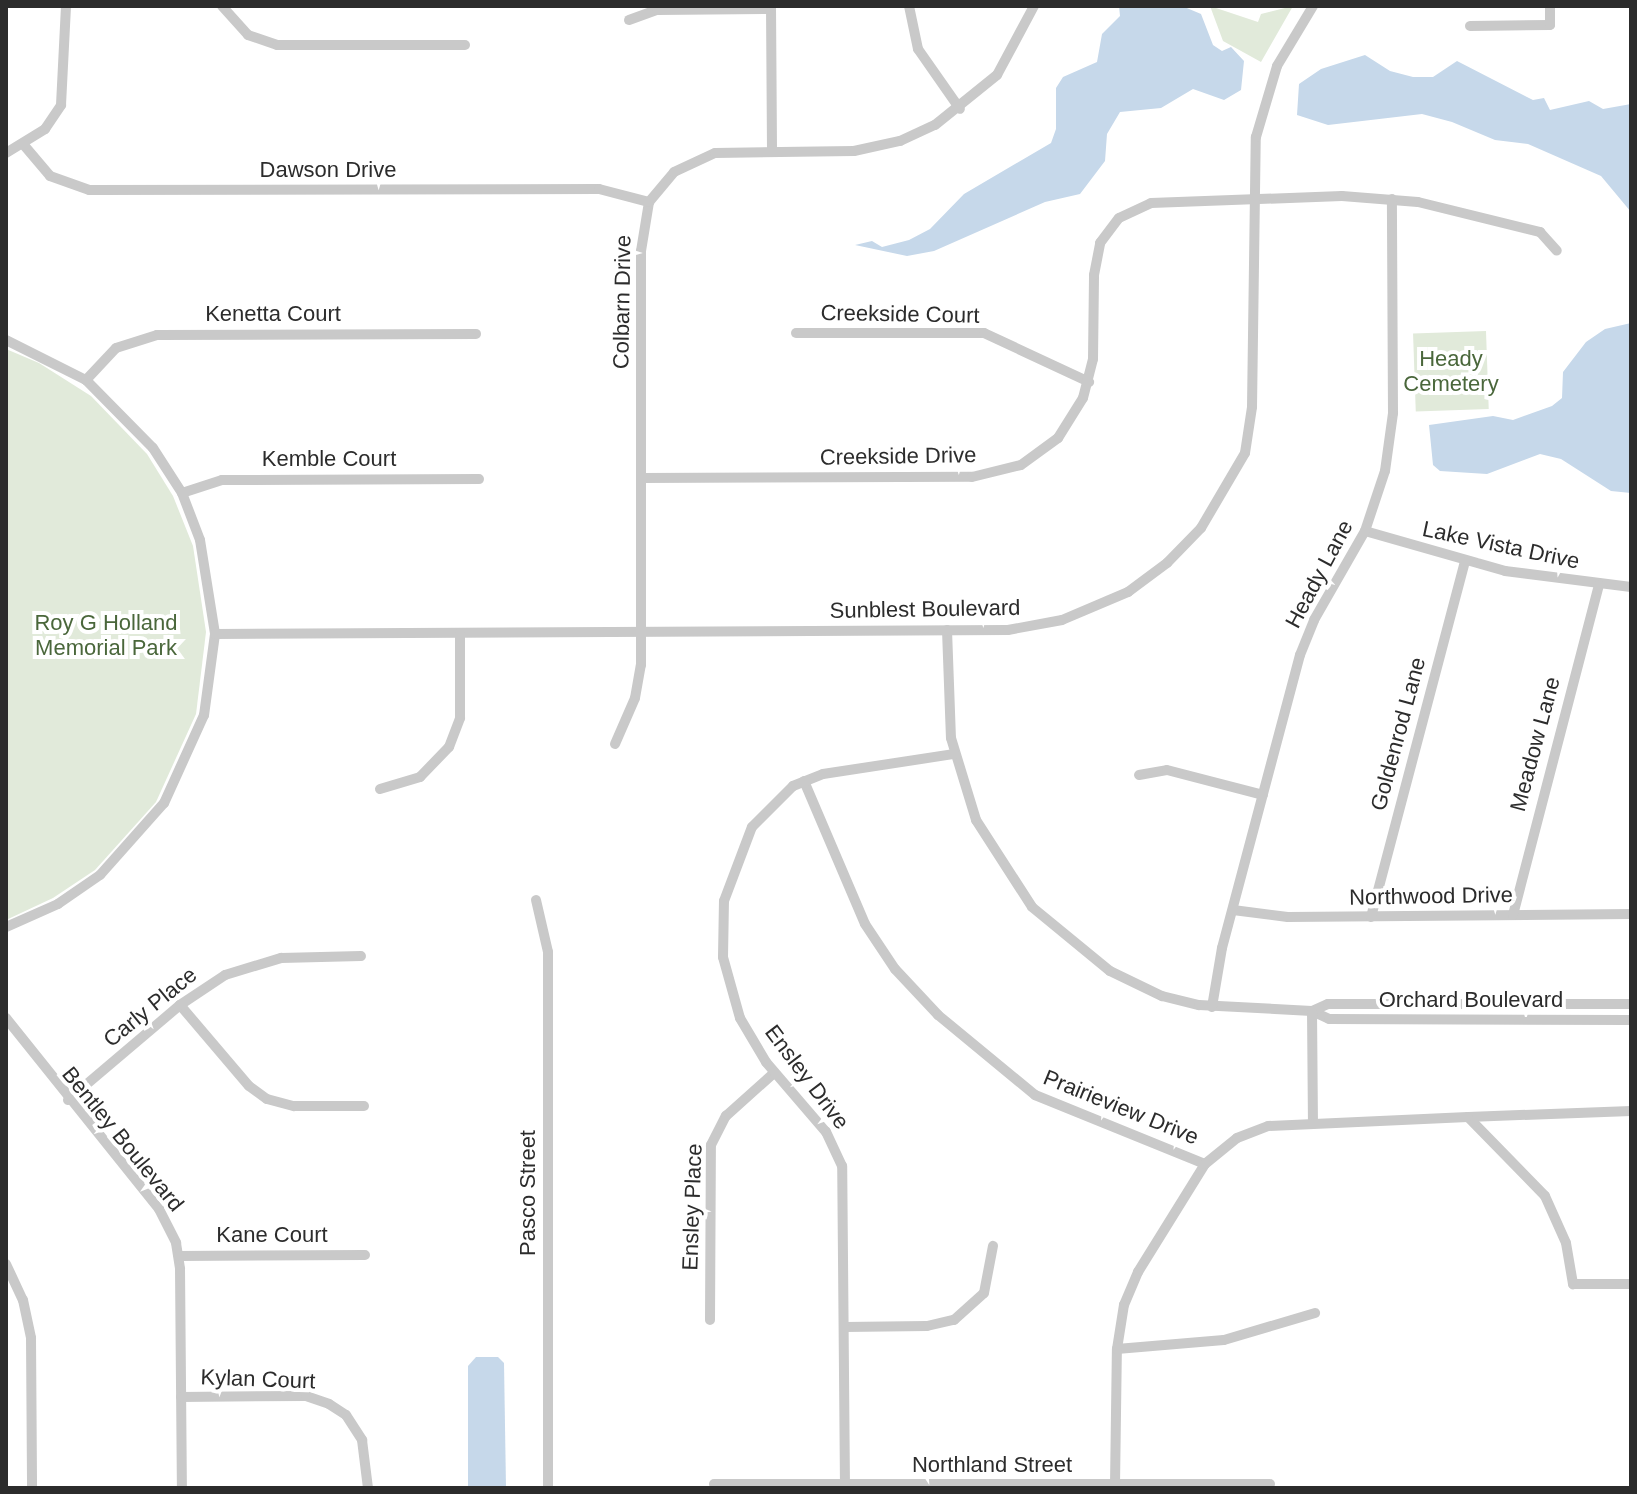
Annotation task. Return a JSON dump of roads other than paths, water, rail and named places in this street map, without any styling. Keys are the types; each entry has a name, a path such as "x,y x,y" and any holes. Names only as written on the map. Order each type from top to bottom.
{"street":[{"path":"6,153 45,129 63,99 66,6"},
{"path":"222,6 248,35 277,45 465,45"},
{"path":"909,6 918,49 960,109"},
{"name":"Colbarn Drive","path":"615,744 637,690 642,632 641,238 649,202 674,172 694,160 724,152 872,148 916,135 960,109 997,75 1034,6"},
{"name":"Sunblest Boulevard","path":"215,634 1027,628 1098,607 1153,574 1209,518 1239,466 1250,428 1254,149 1268,89 1313,6"},
{"path":"1470,26 1550,25 1550,6"},
{"path":"629,20 657,10 771,8 772,151"},
{"name":"Dawson Drive","path":"23,144 50,176 89,190 599,189 649,202"},
{"name":"Creekside Drive","path":"641,478 989,475 1021,465 1058,438 1077,413 1089,382 1095,260 1114,222 1151,203 1392,199 1511,222 1540,232 1557,251"},
{"name":"Heady Lane","path":"1212,1007 1233,910 1309,631 1365,531 1385,471 1392,426 1392,199"},
{"name":"Creekside Court","path":"796,333 984,333 1089,382"},
{"name":"Kenetta Court","path":"86,380 116,348 148,336 476,334"},
{"path":"6,340 86,380 136,427 182,493 206,561 215,634 204,715 164,803 100,875 58,904 6,927"},
{"name":"Kemble Court","path":"182,493 222,480 479,479"},
{"name":"Lake Vista Drive","path":"1365,531 1465,562 1599,585 1631,587"},
{"name":"Goldenrod Lane","path":"1371,917 1465,562"},
{"name":"Meadow Lane","path":"1513,915 1599,585"},
{"name":"Orchard Boulevard","path":"947,630 954,754 989,845 1041,917 1110,971 1162,996 1212,1007 1312,1011 1329,1019 1631,1020"},
{"path":"380,789 420,777 449,747 460,718 460,633"},
{"name":"Ensley Drive","path":"845,1486 842,1166 826,1132 774,1073 745,1029 730,989 722,943 724,901 752,827 775,798 804,781 954,754"},
{"path":"1139,775 1167,770 1263,795"},
{"name":"Prairieview Drive","path":"804,781 865,924 895,969 938,1015 1035,1095 1205,1164"},
{"name":"Pasco Street","path":"536,900 548,952 548,1488"},
{"name":"Northwood Drive","path":"1233,910 1270,917 1631,914"},
{"name":"Carly Place","path":"68,1100 207,984 254,964 281,958 361,956"},
{"name":"Orchard Boulevard","path":"1312,1011 1328,1004 1631,1004"},
{"path":"180,1005 249,1086 267,1099 294,1106 364,1106"},
{"path":"1312,1011 1313,1123"},
{"name":"Bentley Boulevard","path":"6,1018 68,1100 159,1209 179,1256 182,1488"},
{"name":"Ensley Place","path":"710,1320 711,1145 726,1116 774,1073"},
{"path":"1115,1485 1117,1349 1132,1283 1205,1164 1252,1131 1313,1123 1631,1111"},
{"path":"1468,1117 1545,1196 1566,1243 1573,1284 1631,1284"},
{"path":"845,1327 918,1326 954,1320 984,1293 993,1246"},
{"name":"Kane Court","path":"179,1256 365,1255"},
{"path":"6,1264 23,1300 31,1338 32,1488"},
{"path":"1117,1349 1224,1340 1315,1313"},
{"name":"Kylan Court","path":"181,1397 306,1396 329,1404 346,1415 362,1440 368,1488"},
{"name":"Northland Street","path":"714,1484 1270,1484"}],"water":[{"path":"1119,6 1182,6 1201,14 1213,45 1222,51 1231,47 1244,61 1241,90 1224,100 1193,89 1161,108 1120,112 1107,134 1105,161 1080,194 1045,202 934,251 907,256 855,245 872,241 882,247 909,240 930,229 964,194 1051,143 1056,129 1056,88 1063,77 1097,62 1102,34 1120,16"},
{"path":"1365,55 1390,71 1413,77 1433,77 1457,61 1533,100 1544,98 1550,110 1589,101 1603,109 1631,104 1631,212 1601,176 1528,144 1495,140 1452,122 1422,114 1328,125 1297,115 1299,84 1321,69"},
{"path":"1631,323 1631,493 1611,491 1561,459 1540,454 1487,474 1440,471 1433,465 1429,425 1493,416 1513,420 1552,406 1562,398 1563,372 1586,342 1605,329"},
{"path":"476,1357 498,1357 504,1363 506,1488 468,1488 468,1366"}],"park label":[{"name":"Heady Cemetery","path":"1451,370"},
{"name":"Roy G Holland Memorial Park","path":"106,634"}]}
